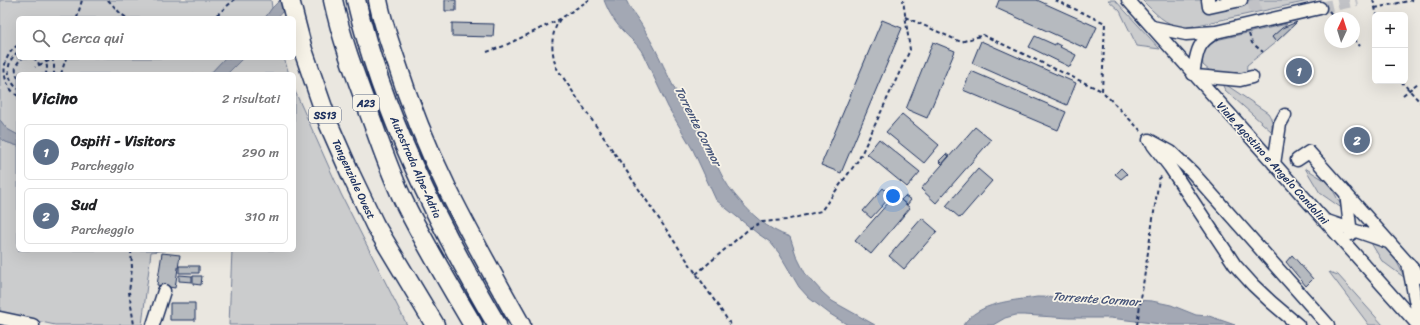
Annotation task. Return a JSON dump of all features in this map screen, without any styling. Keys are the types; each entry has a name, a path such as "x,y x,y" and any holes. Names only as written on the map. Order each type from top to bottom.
{"highway":[{"name":"Tangenziale Ovest","path":"290,0 294,16"},
{"name":"Autostrada Alpe-Adria","path":"333,0 340,29 370,116 383,152 405,204 473,325"},
{"name":"Autostrada Alpe-Adria","path":"356,0 363,29 387,101 427,197 497,325"},
{"path":"378,0 382,18 407,95 447,187 465,224 521,325"},
{"name":"Tangenziale Ovest","path":"296,23 303,50 329,124 351,175 376,225 434,325"},
{"path":"419,299 426,325"}],"street":[{"name":"Viale Agostino e Angelo Candolini","path":"1128,0 1419,325"},
{"path":"1208,0 1209,7 1241,0"},
{"path":"1252,77 1240,80 1194,75 1199,46 1208,36 1216,32 1257,18 1320,8"},
{"path":"1152,27 1186,34 1216,32"},
{"path":"1285,115 1280,124 1275,165 1297,160 1325,170 1420,276"},
{"path":"1149,140 1170,167 1235,265 1271,302 1298,325"},
{"path":"1149,140 1171,152 1192,172 1328,325"},
{"path":"1346,193 1354,253"},
{"path":"1324,220 1389,242"},
{"path":"1408,263 1418,304 1419,325"},
{"path":"153,325 164,291"},
{"path":"1393,297 1418,304"},
{"path":"0,318 33,325"}],"path":[{"path":"78,16 82,0"},
{"path":"108,0 124,16"},
{"path":"214,16 234,0"},
{"path":"487,52 504,46 560,19 589,0"},
{"path":"696,274 750,228 762,222 786,220 821,211 859,159 910,50 903,0"},
{"path":"1054,0 1104,23 1102,92"},
{"path":"1373,0 1376,12"},
{"path":"1375,8 1413,0"},
{"path":"905,17 961,42 983,35 1102,92 1149,140"},
{"path":"560,19 554,28 552,42 552,54 556,67 731,325"},
{"path":"1252,43 1263,52"},
{"path":"16,46 11,49 5,58 2,72 7,86 16,95"},
{"path":"16,54 11,60 8,70 11,81 16,87"},
{"path":"16,72 17,63 21,60"},
{"path":"36,60 39,65"},
{"path":"35,67 50,60"},
{"path":"52,60 54,72"},
{"path":"62,72 65,60"},
{"path":"46,62 46,72"},
{"path":"1403,96 1418,83"},
{"path":"1404,84 1420,102"},
{"path":"1137,324 1159,179 1170,167"},
{"path":"131,252 132,268 129,292 134,325"}],"shaded area":[{"path":"0,0 271,0 272,8 266,16 16,16 16,60 223,60 212,72 16,72 16,134 7,129 0,120"},
{"path":"1108,0 1115,0 1160,49 1137,46 1120,11"},
{"path":"1142,0 1313,0 1184,28 1166,21 1156,14"},
{"path":"1287,24 1272,37 1276,42 1247,65 1247,71 1251,76 1211,72 1203,65 1203,52 1211,41"},
{"path":"241,60 285,60 288,72 229,72"},
{"path":"1225,84 1268,113 1272,122 1271,131 1225,90 1223,86"},
{"path":"296,93 341,194 407,325 229,325 232,252 296,252"},
{"path":"0,138 16,145 16,252 151,252 142,325 55,325 0,313"},
{"path":"1305,168 1329,183 1343,209 1320,193"},
{"path":"1368,238 1392,252 1405,278 1382,261"},
{"path":"1329,272 1338,275 1383,325 1369,325"}],"water":[{"path":"280,0 292,0 279,16 266,16"},
{"name":"Torrente Cormor","path":"604,0 626,0 650,39 681,101 700,128 718,168 735,195 766,225 781,234 790,237 796,255 805,273 822,292 832,301 875,325 848,325 830,314 809,298 799,287 779,253 770,242 716,200 693,150 668,107 641,50 616,23"},
{"path":"223,60 241,60 229,72 212,72"},
{"path":"0,120 7,129 16,134 16,145 0,138"},
{"name":"Torrente Cormor","path":"1037,297 1152,301 1171,305 1196,315 1209,316 1235,325 1169,325 1110,318 1069,318 1016,315 1005,318 993,325 963,325 978,311 987,307"}],"building":[{"path":"445,0 456,0 456,11 445,11"},
{"path":"999,0 1037,0 1097,27 1087,49 996,8"},
{"path":"882,20 902,28 841,173 821,165"},
{"path":"1297,22 1276,42 1272,37 1282,28"},
{"path":"452,23 494,24 493,37 452,36"},
{"path":"1035,36 1055,45 1055,43 1076,55 1070,67 1029,47"},
{"path":"981,41 1076,83 1067,105 972,63"},
{"path":"933,42 955,51 927,118 906,109"},
{"path":"971,71 1066,112 1058,130 963,90"},
{"path":"902,114 939,145 924,163 886,132"},
{"path":"975,127 991,140 936,203 921,189"},
{"path":"879,139 920,172 907,187 867,154"},
{"path":"946,154 949,156 942,164 939,161"},
{"path":"1121,168 1127,174 1121,179 1115,174"},
{"path":"978,169 992,181 960,218 946,206"},
{"path":"883,188 891,196 871,218 863,211"},
{"path":"895,195 910,208 871,254 855,241"},
{"path":"905,196 911,200 907,205 901,200"},
{"path":"922,218 937,231 904,269 889,256"},
{"path":"162,253 180,255 175,288 157,285"},
{"path":"1292,255 1313,279 1306,286 1286,262"},
{"path":"179,266 199,266 199,273 179,273"},
{"path":"179,275 192,276 192,282 179,281"},
{"path":"193,276 202,276 201,285 193,284"},
{"path":"170,303 195,303 195,320 170,320"}],"tunnel":[{"path":"1253,0 1256,13"},
{"path":"1320,8 1357,0"}],"place":[{"name":"Ospiti - Visitors","path":"1299,71"},
{"name":"Sud","path":"1357,140"}]}
